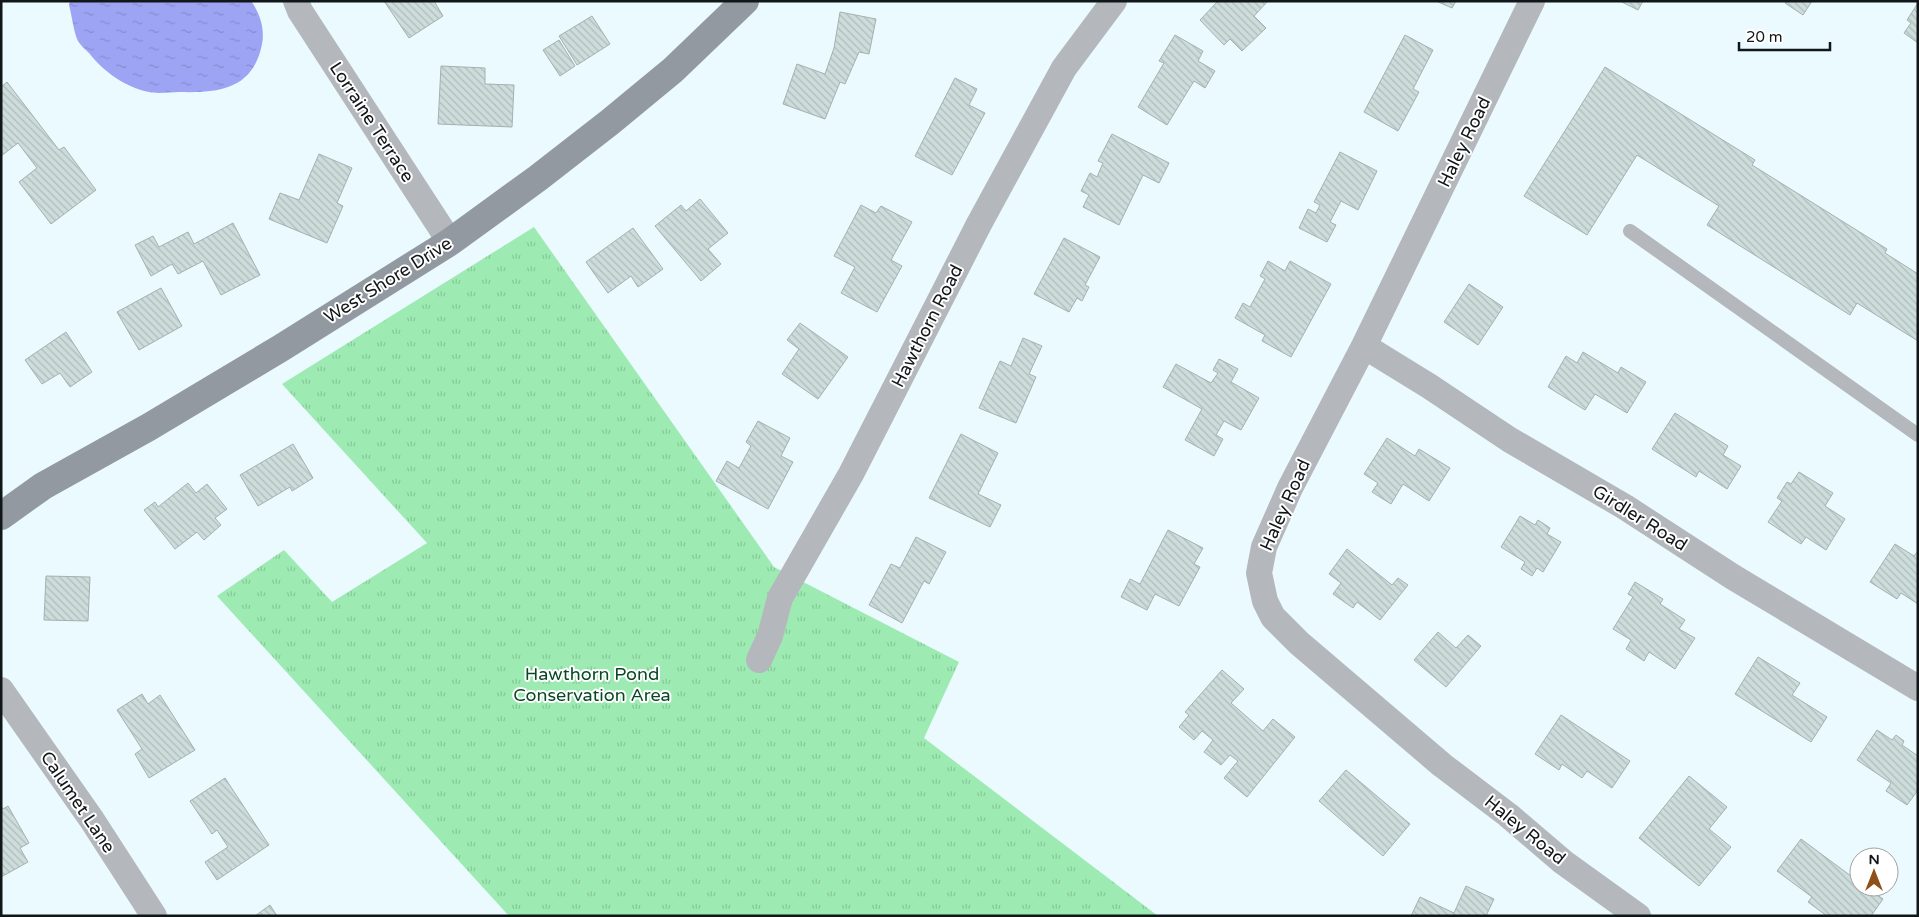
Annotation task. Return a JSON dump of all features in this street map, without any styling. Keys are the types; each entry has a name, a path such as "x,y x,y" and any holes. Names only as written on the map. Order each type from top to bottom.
{"main road":[{"name":"West Shore Drive","path":"1,516 43,486 149,427 450,242 538,178 610,122 673,70 745,1"}],"street":[{"name":"Lorraine Terrace","path":"296,1 300,11 450,242"},
{"name":"Hawthorn Road","path":"759,660 770,636 780,598 851,474 979,224 1064,68 1114,1"},
{"name":"Haley Road","path":"1532,1 1364,346 1290,488 1264,547 1259,572 1265,601 1273,617 1299,643 1427,753 1508,815 1563,862 1638,916"},
{"name":"Girdler Road","path":"1364,346 1429,386 1510,440 1625,507 1741,582 1918,688"},
{"name":"Calumet Lane","path":"1,690 92,820 154,916"}],"lane":[{"path":"1630,230 1918,435"}],"green space":[{"name":"Hawthorn Pond Conservation Area","path":"534,227 774,567 959,662 924,738 1158,916 509,916 217,596 284,550 332,602 427,543 282,384"}],"water":[{"path":"70,1 251,1 261,21 262,44 251,71 232,86 207,91 160,93 140,90 116,78 101,66 81,45 74,31 69,5"}],"building":[{"path":"384,1 434,1 443,16 409,38"},
{"path":"1218,1 1268,1 1254,16 1266,28 1242,51 1230,39 1224,45 1200,20"},
{"path":"1436,1 1456,1 1452,8"},
{"path":"1620,1 1643,1 1638,10"},
{"path":"1787,1 1812,1 1803,15 1785,3"},
{"path":"1918,3 1918,43 1904,33 1911,23 1907,20"},
{"path":"840,12 876,19 869,54 859,52 845,84 840,82 825,119 783,104 797,64 825,74 834,48"},
{"path":"592,16 610,44 577,65 559,36"},
{"path":"1175,35 1203,51 1198,61 1215,71 1205,88 1194,81 1167,125 1138,107 1164,63 1159,61"},
{"path":"1405,35 1433,50 1413,89 1419,92 1398,131 1364,112"},
{"path":"559,40 575,66 560,76 543,50"},
{"path":"441,66 485,68 485,84 514,85 512,127 438,124"},
{"path":"1605,67 1755,160 1752,165 1887,249 1885,253 1918,274 1918,341 1857,303 1850,315 1707,225 1719,206 1637,155 1587,235 1524,196"},
{"path":"955,78 977,89 969,105 985,113 952,175 915,156"},
{"path":"7,82 59,150 64,147 96,190 51,224 19,182 37,168 18,143 1,156 1,87"},
{"path":"1112,134 1169,163 1159,183 1143,175 1119,225 1083,207 1089,195 1081,191 1090,173 1097,177 1103,163 1098,161"},
{"path":"1340,152 1377,171 1358,210 1341,201 1330,222 1336,225 1327,242 1299,228 1308,209 1316,213 1320,205 1314,202"},
{"path":"319,154 352,168 337,203 343,206 327,243 269,219 280,193 299,200"},
{"path":"700,199 728,233 708,249 721,264 701,281 655,226 681,205 686,211"},
{"path":"861,205 876,213 881,206 912,222 891,260 902,266 877,312 841,293 855,267 834,256"},
{"path":"233,223 260,275 221,295 203,261 178,274 172,264 151,276 135,245 153,236 159,247 188,232 194,244"},
{"path":"633,228 663,269 638,287 631,276 608,293 586,262"},
{"path":"1064,238 1100,257 1085,285 1089,287 1082,301 1077,298 1069,312 1034,294"},
{"path":"1268,261 1285,271 1290,261 1331,284 1291,357 1262,341 1265,335 1235,318 1243,303 1250,307 1265,279 1260,276"},
{"path":"1469,284 1503,307 1478,345 1444,322"},
{"path":"161,288 182,326 139,350 117,312"},
{"path":"800,323 848,357 818,399 782,374 799,349 787,340"},
{"path":"66,332 92,372 70,387 60,373 42,384 25,360"},
{"path":"1023,338 1042,346 1029,374 1036,377 1016,423 979,408 1000,361 1011,366"},
{"path":"1583,352 1618,373 1621,367 1646,382 1627,413 1595,394 1585,410 1548,387 1566,356 1577,363"},
{"path":"1219,359 1238,369 1231,382 1259,398 1241,430 1224,421 1216,435 1223,439 1214,456 1185,440 1202,409 1163,387 1176,364 1211,383 1218,373 1213,370"},
{"path":"1675,413 1728,446 1723,455 1741,466 1727,489 1699,471 1696,477 1652,449"},
{"path":"758,421 790,438 781,456 793,462 768,509 716,481 727,461 739,468 751,446 746,442"},
{"path":"961,434 998,453 978,494 1001,505 990,527 929,498"},
{"path":"1387,438 1415,456 1419,449 1450,468 1429,501 1403,484 1391,504 1372,492 1378,483 1364,474"},
{"path":"293,444 313,478 292,491 290,487 258,506 240,475"},
{"path":"1799,472 1833,493 1825,506 1845,519 1826,550 1806,537 1801,544 1768,522 1782,501 1777,498 1787,482 1791,484"},
{"path":"188,483 196,493 207,484 227,509 215,518 221,525 204,540 197,532 175,549 144,510 155,502 158,507"},
{"path":"1520,516 1535,525 1538,520 1550,528 1547,534 1561,542 1543,572 1537,568 1532,576 1521,569 1525,562 1501,547"},
{"path":"1168,530 1203,548 1194,564 1200,567 1179,606 1155,594 1147,610 1121,597 1130,579 1140,584"},
{"path":"916,537 946,552 929,584 924,581 902,623 869,605 891,564 900,568"},
{"path":"1895,544 1914,556 1918,551 1918,604 1901,593 1897,599 1870,582"},
{"path":"1347,549 1392,585 1398,578 1408,585 1380,620 1357,602 1353,608 1333,594 1341,583 1329,574"},
{"path":"46,576 90,577 88,621 44,620"},
{"path":"1635,582 1663,599 1660,604 1685,620 1679,629 1695,638 1675,669 1649,652 1644,661 1626,649 1631,640 1613,629 1633,597 1628,594"},
{"path":"1438,632 1456,648 1468,635 1481,646 1446,687 1414,660"},
{"path":"1758,657 1800,683 1792,695 1827,717 1811,742 1735,694"},
{"path":"1222,670 1244,689 1231,703 1263,731 1273,719 1295,737 1247,797 1224,778 1238,761 1230,755 1221,765 1204,752 1213,740 1202,731 1194,740 1179,727 1189,715 1185,712"},
{"path":"142,694 148,704 160,695 195,750 149,778 135,754 142,749 117,710"},
{"path":"1561,715 1630,761 1612,788 1587,771 1582,778 1562,764 1559,770 1535,754"},
{"path":"1877,730 1892,740 1896,735 1904,741 1902,745 1918,756 1918,790 1907,805 1886,791 1891,783 1857,760"},
{"path":"1346,770 1410,824 1383,856 1319,801"},
{"path":"1689,776 1727,807 1709,829 1731,847 1699,886 1639,838"},
{"path":"225,778 269,845 217,880 205,862 228,847 217,830 212,834 190,801"},
{"path":"1,806 3,809 8,806 29,843 20,848 28,862 1,877"},
{"path":"1801,839 1849,875 1849,897 1880,897 1883,899 1871,916 1827,916 1808,902 1812,897 1777,871"},
{"path":"1466,886 1494,899 1486,916 1411,916 1420,897 1454,913"},
{"path":"270,905 277,916 255,916"}]}
